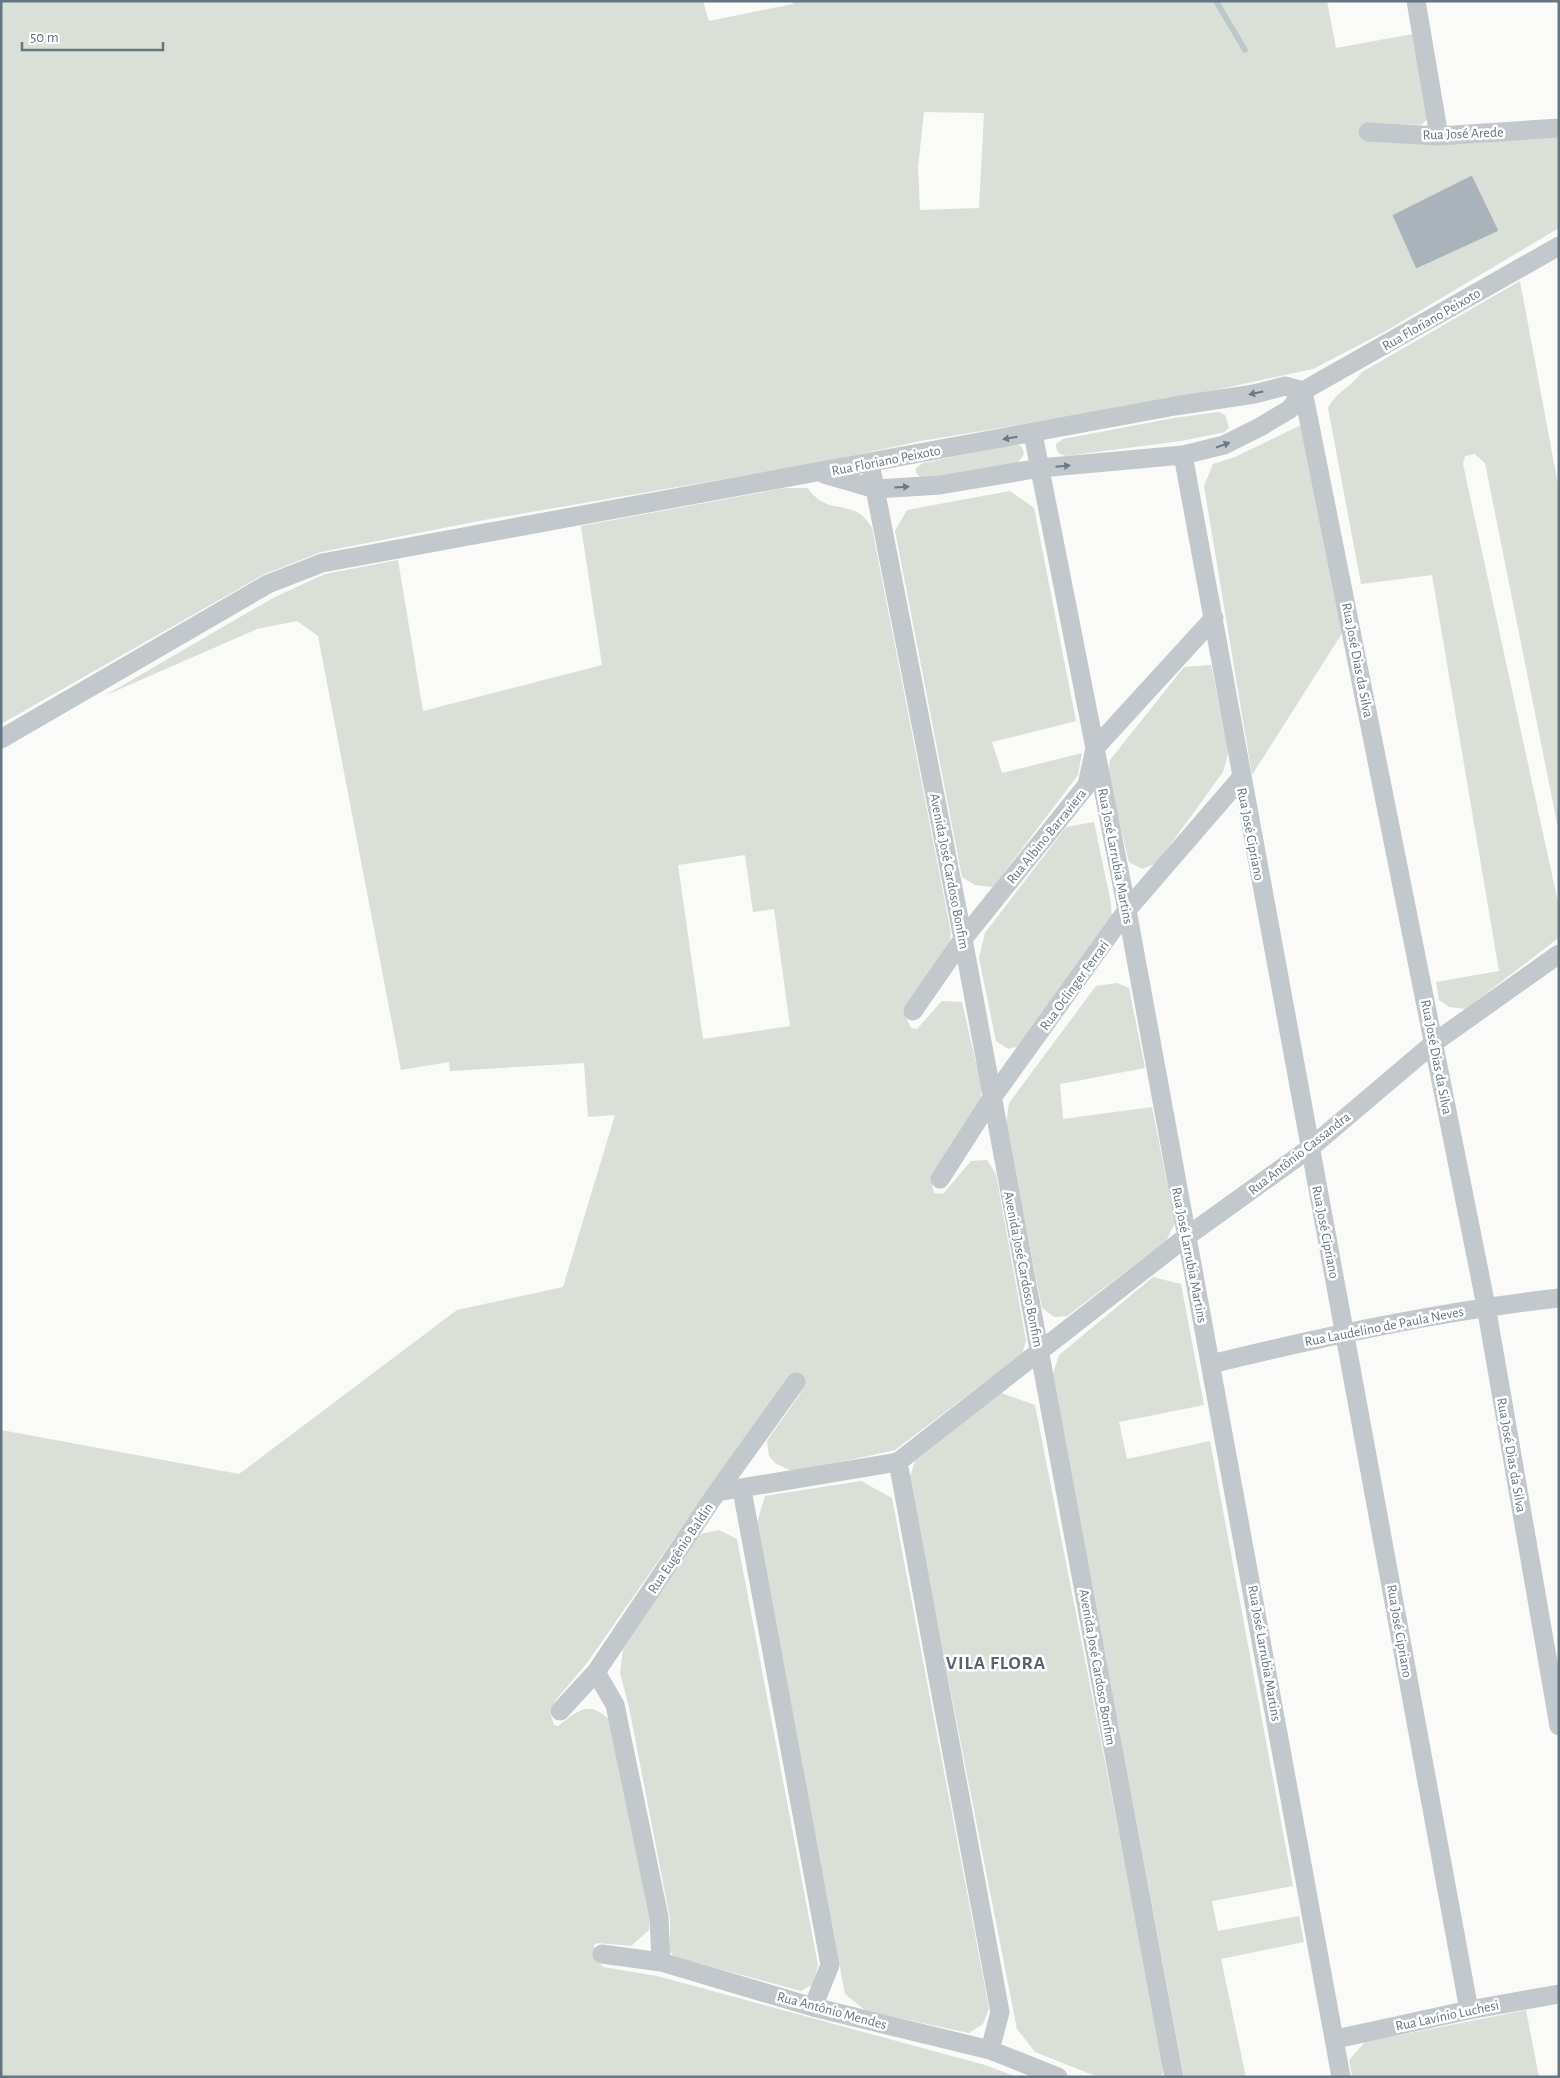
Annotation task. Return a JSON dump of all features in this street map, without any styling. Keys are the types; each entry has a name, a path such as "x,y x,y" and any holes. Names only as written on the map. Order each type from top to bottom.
{"street":[{"path":"1416,1 1440,136"},
{"name":"Rua José Arede","path":"1368,132 1440,136 1559,128"},
{"name":"Rua Floriano Peixoto","path":"820,473 876,489 940,484 1040,468 1183,455 1224,445 1290,409 1303,391 1559,246"},
{"name":"Rua Floriano Peixoto","path":"820,473 1175,406 1254,394 1285,386 1303,391"},
{"name":"Rua José Dias da Silva","path":"1303,391 1486,1306 1559,1726"},
{"name":"Rua José Larrubia Martins","path":"1033,434 1127,910 1186,1237 1336,2039 1341,2077"},
{"name":"Rua José Cipriano","path":"1183,455 1214,618 1241,778 1470,2010"},
{"name":"Avenida José Cardoso Bonfim","path":"870,463 963,939 1174,2077"},
{"path":"1,738 268,584 322,563 514,526 820,473"},
{"path":"1095,748 1214,618"},
{"name":"Rua Albino Barraviera","path":"913,1011 963,939 1087,785 1095,748"},
{"name":"Rua Oclinger Ferrari","path":"940,1179 992,1098 1127,910 1241,778"},
{"name":"Rua Antônio Cassandra","path":"898,1462 1186,1237 1310,1148 1434,1042 1559,954"},
{"name":"Rua Laudelino de Paula Neves","path":"1211,1364 1345,1332 1486,1306 1559,1298"},
{"name":"Rua Eugênio Baldin","path":"560,1711 596,1672 717,1492 796,1382"},
{"path":"717,1492 742,1490 898,1462 1000,2012 990,2050"},
{"path":"742,1490 830,1964 813,2007"},
{"path":"596,1672 615,1705 659,1917 661,1962"},
{"name":"Rua Antônio Mendes","path":"602,1954 661,1962 813,2007 990,2050 1058,2077"},
{"name":"Rua Lavínio Luchesi","path":"1336,2039 1470,2010 1559,1994"}],"shaded area":[{"path":"1,1 703,1 709,21 793,4 793,1 1327,1 1336,48 1413,34 1431,116 1421,125 1368,123 1440,142 1559,137 1559,228 1386,331 1313,369 1174,399 921,441 818,463 484,520 321,552 265,574 1,724","holes":["924,112 984,113 979,208 920,210 918,167","1472,175 1499,231 1416,269"]},
{"path":"1520,281 1559,490 1559,833 1485,463 1475,454 1465,456 1463,464 1559,907 1559,935 1557,939 1466,1009 1449,1007 1439,1000 1436,982 1499,971 1432,575 1361,584 1328,408 1335,398 1362,372"},
{"path":"1219,412 1225,415 1229,427 1225,432 1181,441 1066,456 1057,451 1056,444 1063,439 1174,418"},
{"path":"1303,424 1353,616 1252,775 1204,486 1213,464 1235,457"},
{"path":"1017,444 1022,447 1024,454 1017,464 928,478 922,478 916,473 916,468 923,463"},
{"path":"785,488 808,488 824,503 857,512 865,518 872,528 951,933 948,951 905,1015 911,1028 917,1029 942,1001 962,1002 982,1089 979,1109 937,1169 932,1185 934,1193 943,1194 971,1161 987,1160 996,1174 1026,1341 1022,1354 895,1450 795,1472 776,1464 769,1456 767,1441 802,1391 804,1382 709,1488 587,1663 555,1701 550,1712 554,1725 558,1726 572,1715 584,1709 597,1711 611,1722 650,1916 649,1930 631,1946 598,1943 594,1945 595,1958 603,1967 657,1976 985,2065 1017,2077 1,2077 1,1430 239,1474 457,1310 563,1287 615,1115 588,1117 584,1063 450,1071 449,1062 401,1070 318,636 297,621 257,629 104,696 273,598 325,574 398,560 423,711 602,665 581,526","holes":["745,855 753,912 774,909 790,1026 703,1039 678,865"]},
{"path":"1010,491 1034,508 1076,721 992,742 1002,773 1082,753 1078,775 993,887 975,885 962,877 895,531 907,510"},
{"path":"1211,665 1229,751 1223,772 1157,863 1142,869 1129,862 1108,777 1110,760 1184,667"},
{"path":"1094,822 1111,903 1112,918 1020,1046 1008,1049 996,1041 979,958 985,933 1066,827"},
{"path":"1117,983 1129,988 1145,1068 1060,1084 1063,1119 1152,1107 1175,1223 1166,1241 1067,1316 1054,1317 1042,1308 1006,1126 1009,1103 1096,986"},
{"path":"1153,1277 1181,1284 1204,1405 1119,1422 1127,1459 1210,1441 1293,1886 1212,1901 1218,1931 1299,1916 1304,1942 1221,1959 1246,2077 1184,2077 1053,1374 1059,1355"},
{"path":"1001,1393 1035,1405 1165,2067 1161,2077 1098,2077 1035,2052 1017,2029 909,1480 915,1461"},
{"path":"861,1481 892,1498 989,2008 983,2024 969,2033 866,2011 845,1994 757,1523 765,1496"},
{"path":"719,1530 737,1539 818,1965 813,1984 801,1991 674,1957 670,1951 670,1919 629,1707 620,1673 623,1649 696,1535"},
{"path":"1526,2010 1539,2077 1352,2077 1349,2060 1365,2042"}],"building":[{"path":"1472,175 1499,231 1416,269 1392,215"}],"waterway":[{"path":"1216,1 1245,50"}],"district":[{"name":"VILA FLORA","path":"996,1662"}]}
